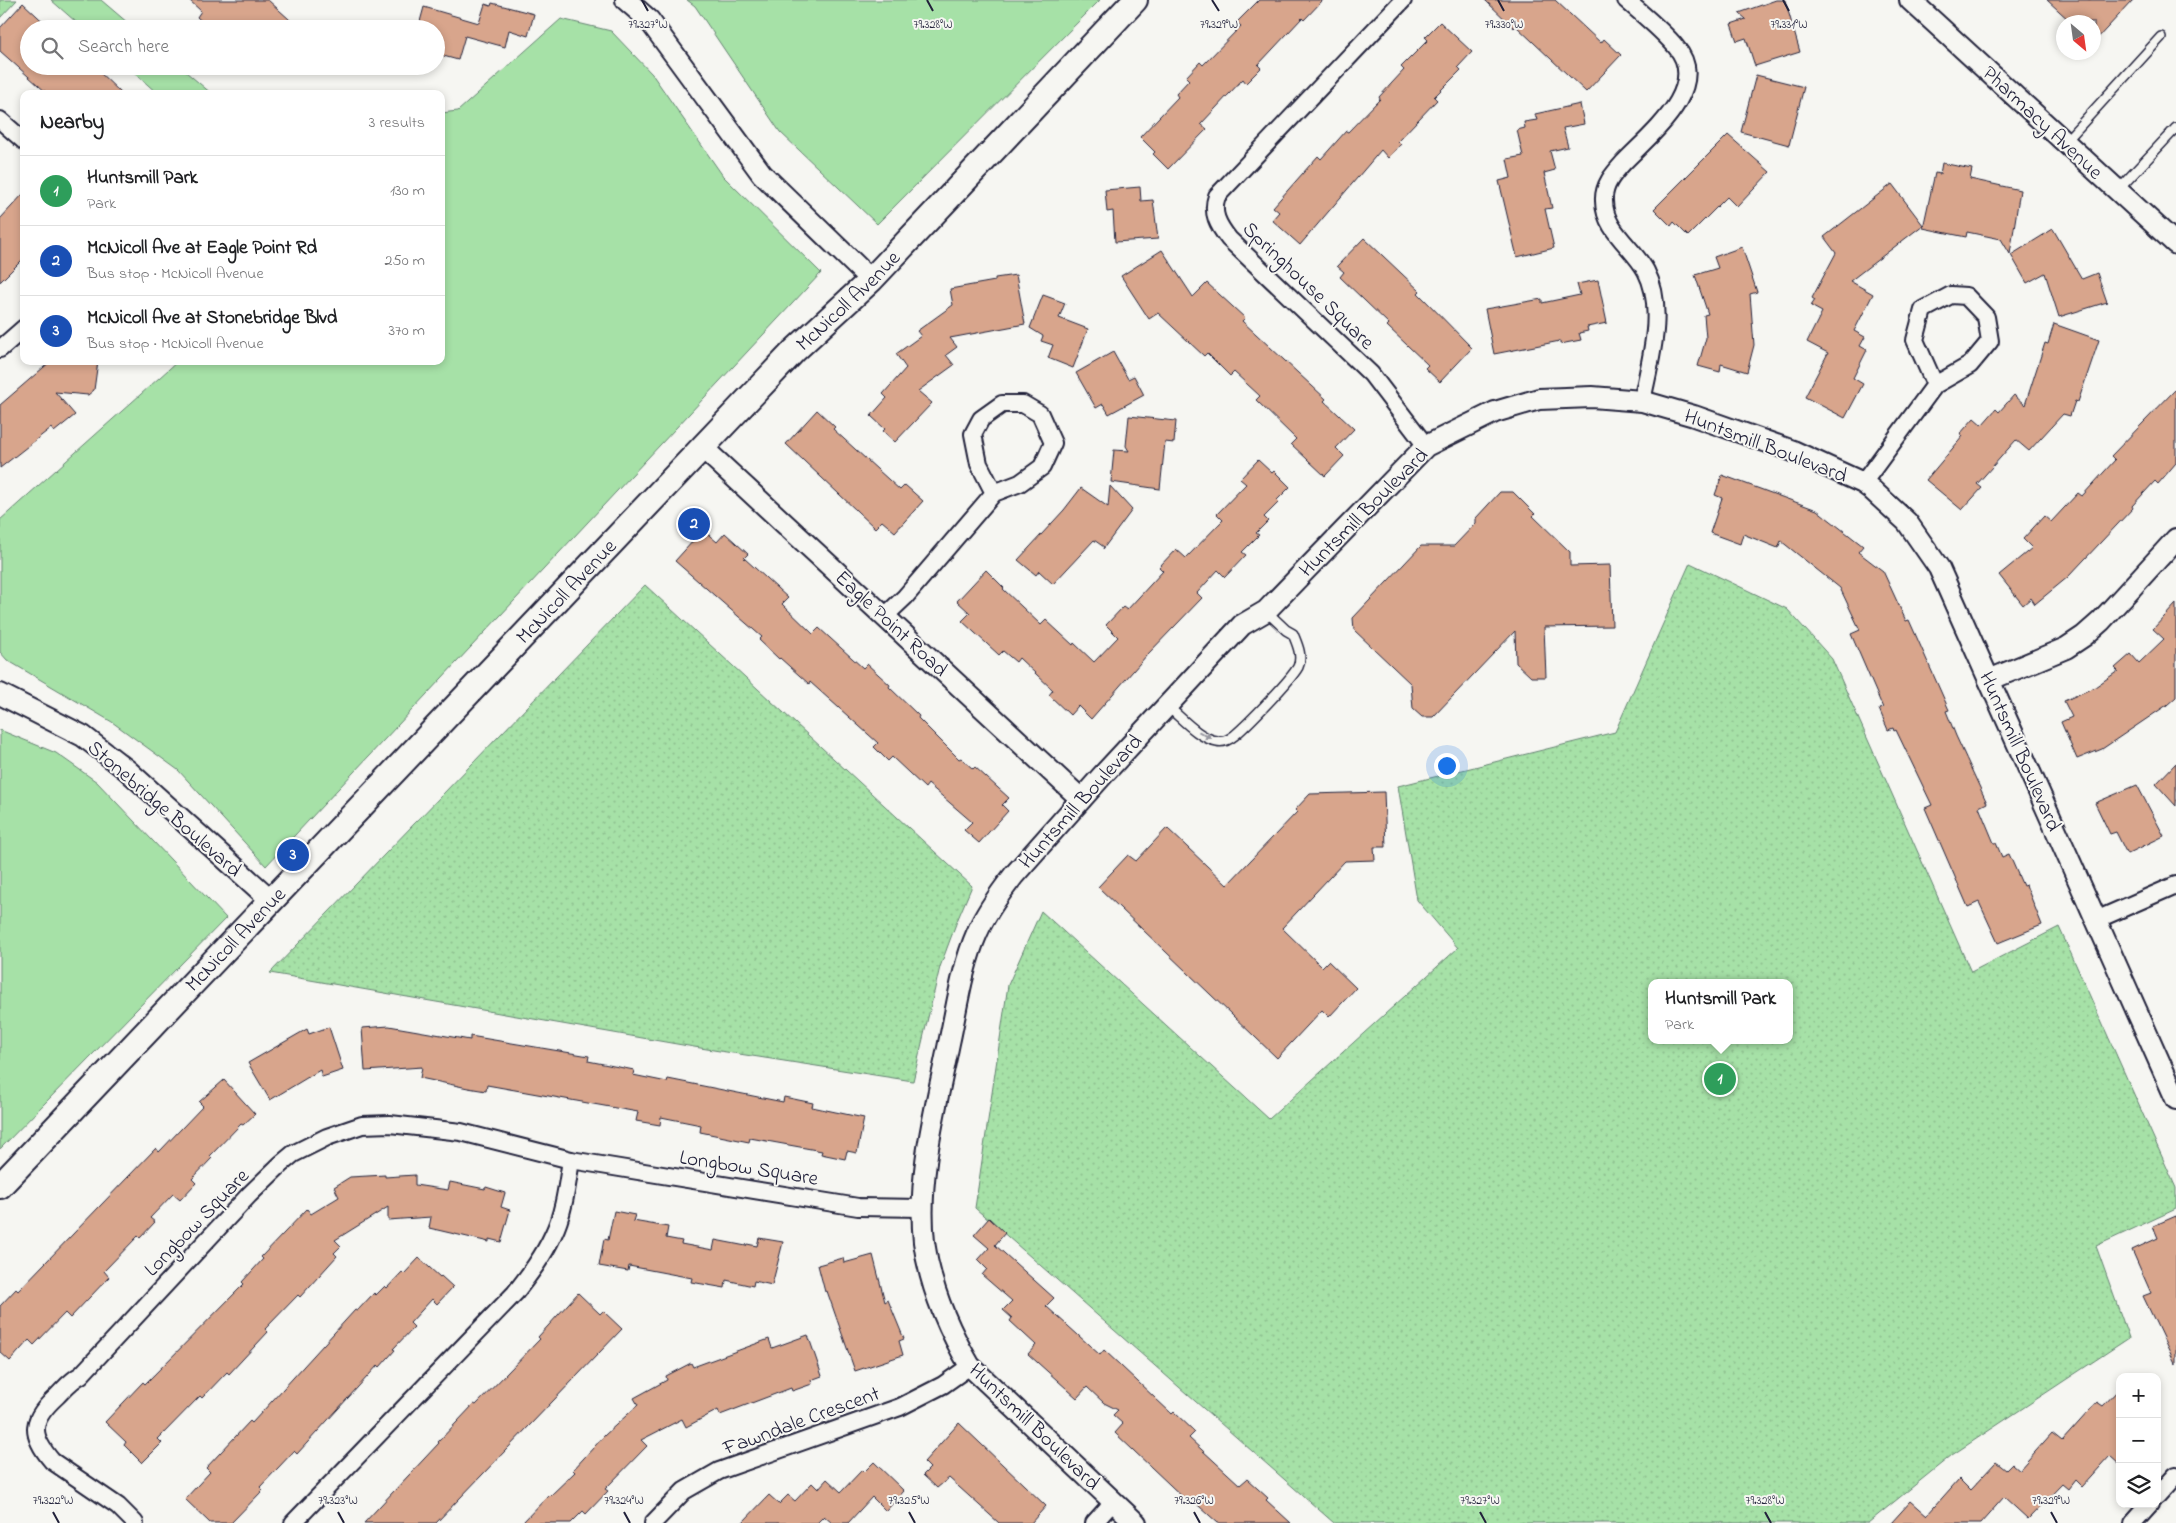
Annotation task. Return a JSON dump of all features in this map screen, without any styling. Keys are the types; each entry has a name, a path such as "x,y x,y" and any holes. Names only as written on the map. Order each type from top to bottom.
{"main road":[{"name":"McNicoll Avenue","path":"0,1186 794,351 871,280 1134,0"}],"street":[{"path":"626,0 649,20 762,174 871,280"},
{"name":"Springhouse Square","path":"1403,0 1217,196 1214,205 1215,218 1229,239 1371,374 1426,446"},
{"path":"1626,0 1677,48 1685,62 1687,78 1682,96 1670,113 1615,172 1607,185 1603,197 1607,218 1613,229 1635,254 1646,271 1652,287 1655,322 1642,401"},
{"name":"Pharmacy Avenue","path":"1910,0 2176,244"},
{"path":"0,120 20,138"},
{"path":"1863,483 1935,385 1970,364 1990,341 1986,317 1966,296 1951,295 1922,310 1915,340 1935,385"},
{"path":"0,348 20,331"},
{"name":"Huntsmill Boulevard","path":"1136,1523 970,1366 951,1334 931,1278 924,1243 922,1208 926,1162 965,968 977,932 1001,892 1081,799 1242,625 1266,611 1426,446 1496,412 1539,399 1592,397 1642,401 1694,416 1793,451 1863,483 1908,522 1939,568 2176,1099"},
{"path":"885,616 904,597 994,493 1020,483 1042,466 1053,443 1040,414 1023,404 1002,404 981,418 973,434 979,464 994,493"},
{"name":"Eagle Point Road","path":"702,448 1081,799"},
{"path":"1989,680 2066,648 2084,636 2101,621 2176,539"},
{"name":"Stonebridge Boulevard","path":"0,694 83,736 127,770 272,901"},
{"path":"2096,920 2176,885"},
{"name":"Longbow Square","path":"135,1523 118,1506 52,1461 36,1437 35,1428 42,1409 72,1380 80,1375 249,1195 294,1154 326,1137 362,1125 390,1124 461,1132 571,1160 858,1207 922,1208"},
{"path":"293,1523 520,1286 537,1264 554,1234 571,1160"},
{"name":"Fawndale Crescent","path":"653,1523 684,1491 719,1471 900,1406 943,1385 970,1366"},
{"path":"2161,1492 2176,1475"},
{"path":"1094,1523 1113,1502"},
{"path":"2133,1523 2146,1508"}],"lane":[{"path":"2065,143 2161,37"},
{"path":"2117,190 2176,128"},
{"path":"1166,706 1200,734 1217,742 1234,736 1298,666 1300,653 1293,634 1266,611"}],"green space":[{"path":"0,0 17,0 0,18"},
{"path":"51,0 101,0 124,20 74,20"},
{"path":"687,0 1100,0 877,224 780,132 695,6"},
{"path":"561,19 611,31 652,74 723,176 821,273 266,866 178,770 112,722 7,660 0,652 0,520 174,365 445,365 445,113 458,111"},
{"path":"137,75 190,75 207,90 154,90"},
{"path":"1690,563 1787,609 1832,659 1971,972 2059,927 2176,1188 2176,1209 2096,1246 2129,1338 1952,1455 1868,1523 1334,1523 975,1208 1008,985 1041,911 1269,1119 1458,948 1417,900 1398,786 1615,732"},
{"path":"645,585 972,886 940,967 913,1081 694,1047 270,973"},
{"path":"0,730 56,753 97,782 226,918 0,1149"}],"building":[{"path":"189,0 268,0 290,20 200,20 197,17 201,11"},
{"path":"1259,0 1323,0 1304,20 1302,18 1258,65 1261,68 1246,83 1243,79 1201,124 1207,129 1168,169 1140,137 1178,97 1176,94 1189,80 1186,77 1200,62 1203,65 1241,26 1237,22"},
{"path":"1485,0 1555,0 1601,43 1604,39 1621,55 1586,92 1516,26 1514,28"},
{"path":"1776,0 1785,0 1800,52 1755,66 1746,38 1737,41 1731,24 1746,19 1739,13"},
{"path":"2047,0 2133,0 2101,34 2101,15 2063,15"},
{"path":"23,3 41,20 20,20 20,69 0,51 0,28"},
{"path":"492,3 534,14 528,36 509,30 505,47 465,36 458,60 445,56 445,20 420,20 424,7 479,23 485,4 491,6"},
{"path":"1440,22 1472,52 1458,67 1461,70 1434,97 1437,100 1398,141 1401,144 1388,158 1381,150 1300,245 1272,220 1279,212 1273,207 1318,156 1321,159 1346,131 1348,132 1380,99 1379,97 1404,70 1401,67 1428,40 1425,37"},
{"path":"27,75 102,75 118,90 44,90"},
{"path":"1756,75 1804,87 1789,145 1741,132"},
{"path":"1580,104 1584,124 1563,128 1568,147 1550,151 1555,170 1544,173 1552,208 1545,209 1554,248 1517,257 1499,181 1511,178 1507,159 1523,156 1517,130 1525,128 1524,122 1537,120 1535,114"},
{"path":"1728,135 1770,172 1737,207 1727,197 1688,236 1674,222 1671,226 1654,209"},
{"path":"1942,163 1972,169 1970,179 2020,190 2010,254 2001,239 1967,232 1966,237 1923,228 1935,173 1940,174"},
{"path":"1892,184 1923,225 1850,281 1873,294 1854,331 1865,337 1860,346 1867,350 1853,378 1863,384 1845,418 1805,397 1828,353 1807,342 1822,312 1811,306 1815,300 1812,298 1836,253 1824,237"},
{"path":"1140,187 1141,201 1153,200 1158,239 1115,242 1113,211 1107,212 1105,190"},
{"path":"20,197 20,262 0,282 0,219"},
{"path":"2053,229 2082,279 2097,273 2107,302 2059,317 2045,273 2027,283 2011,255"},
{"path":"1364,238 1420,291 1418,293 1472,348 1440,382 1425,368 1428,365 1387,326 1389,324 1340,277 1344,272 1337,266"},
{"path":"1742,247 1757,292 1750,294 1754,345 1747,372 1721,364 1720,372 1698,366 1706,338 1704,315 1708,314 1695,275 1718,268 1714,257"},
{"path":"1162,250 1193,297 1207,283 1245,318 1242,321 1326,399 1324,401 1354,429 1336,448 1344,456 1325,476 1291,444 1296,439 1256,400 1260,396 1234,372 1230,376 1207,353 1204,356 1158,313 1149,319 1121,276"},
{"path":"1016,275 1025,324 950,338 957,347 946,355 954,365 918,391 932,403 895,442 871,416 887,398 883,394 906,368 896,354 921,336 917,331 953,305 950,289 995,281 995,278"},
{"path":"1598,280 1607,323 1587,327 1588,331 1579,333 1581,340 1560,344 1560,341 1494,354 1485,309 1542,299 1542,303 1580,295 1577,284"},
{"path":"1043,295 1065,303 1059,318 1088,329 1073,368 1048,358 1053,345 1041,341 1043,336 1030,328"},
{"path":"2054,324 2099,340 2078,402 2075,401 2070,416 2063,414 2029,451 2016,440 1977,484 1982,488 1962,510 1926,480 1963,436 1960,434 1974,418 1982,425 1996,409 1999,412 2014,395 2025,405 2045,343 2048,344"},
{"path":"1113,352 1128,379 1134,376 1144,395 1109,414 1103,404 1096,408 1076,373"},
{"path":"46,365 97,365 94,390 88,395 55,392 75,415 54,432 51,428 0,468 0,405"},
{"path":"2176,389 2176,463 2158,484 2155,481 2132,506 2133,508 2068,577 2035,604 2031,598 2023,605 1999,575 2032,548 2023,539 2044,516 2051,522 2078,493 2082,496 2115,460 2111,456"},
{"path":"817,410 835,427 833,429 900,490 905,485 923,501 895,532 882,521 875,528 786,444"},
{"path":"1129,416 1176,421 1174,443 1165,442 1160,489 1111,482 1114,450 1129,451 1126,446"},
{"path":"1258,460 1272,473 1274,471 1290,487 1277,500 1279,502 1264,517 1268,521 1256,533 1259,535 1242,552 1246,555 1225,577 1218,570 1197,593 1202,598 1147,655 1091,719 1078,706 1070,715 1049,695 1053,690 1019,658 1016,662 1003,651 999,655 962,621 970,613 957,601 986,570 1041,625 1046,620 1094,662 1118,637 1106,625 1123,607 1127,610 1163,571 1159,567 1176,549 1186,558 1223,520 1217,514 1246,484 1240,479"},
{"path":"1722,475 1817,510 1863,546 1858,552 1883,571 1906,621 1909,620 1949,710 1946,711 1956,736 1987,803 1979,807 1994,843 1996,843 2002,857 2009,854 2023,886 2026,885 2042,925 1998,943 1979,902 1968,907 1925,808 1932,805 1896,730 1894,731 1893,728 1888,730 1879,709 1883,708 1851,634 1860,630 1840,588 1781,541 1778,548 1743,534 1740,544 1710,533 1722,498 1715,495"},
{"path":"1110,486 1132,510 1103,549 1104,547 1094,540 1053,584 1039,571 1036,575 1018,560 1064,510 1081,488 1108,507"},
{"path":"1500,492 1513,492 1535,514 1533,516 1570,552 1570,566 1610,565 1612,626 1544,627 1546,677 1531,677 1516,663 1515,631 1433,717 1422,717 1413,709 1411,684 1354,630 1353,618 1421,546 1454,546 1476,523 1476,518"},
{"path":"703,530 717,542 725,533 748,554 744,558 788,598 782,604 813,634 819,628 863,668 867,664 890,685 889,687 959,759 961,758 973,769 975,767 1009,798 1002,805 1008,811 979,843 964,830 972,822 928,784 925,788 892,757 888,761 874,747 878,743 810,682 809,684 779,659 759,640 762,637 675,561"},
{"path":"2176,604 2176,697 2102,749 2077,759 2061,722 2072,717 2064,701 2095,687 2118,671 2115,668 2131,654 2139,663 2164,639 2153,629"},
{"path":"2176,763 2176,806 2156,784"},
{"path":"2137,785 2164,836 2127,854 2116,832 2110,834 2095,803"},
{"path":"1384,792 1386,847 1374,847 1375,860 1345,861 1282,928 1322,967 1328,961 1356,988 1329,1017 1322,1010 1277,1058 1098,887 1128,855 1136,861 1167,828 1227,885 1297,812 1295,810 1310,794"},
{"path":"389,1026 470,1040 470,1036 589,1056 588,1061 634,1070 633,1075 667,1082 668,1079 783,1102 784,1097 813,1103 812,1107 864,1118 857,1153 847,1151 845,1159 821,1154 822,1151 750,1138 749,1142 700,1132 701,1125 661,1117 660,1125 636,1121 638,1112 487,1085 486,1091 468,1088 420,1078 422,1067 365,1071 362,1028"},
{"path":"329,1027 343,1070 322,1077 320,1070 270,1100 248,1063 307,1029 309,1034"},
{"path":"224,1080 255,1114 243,1125 241,1124 210,1156 212,1158 192,1179 196,1183 180,1200 173,1194 150,1218 155,1222 140,1238 138,1236 104,1271 109,1277 70,1318 65,1313 34,1345 29,1340 10,1361 0,1352 0,1306 16,1289 18,1291 156,1148 159,1152 203,1106 199,1102"},
{"path":"385,1175 385,1177 415,1175 415,1185 448,1190 450,1182 485,1189 486,1187 505,1193 501,1207 510,1210 501,1242 489,1239 489,1242 429,1228 431,1217 388,1220 388,1207 335,1240 341,1246 334,1253 337,1256 300,1297 298,1295 265,1329 268,1332 229,1374 227,1372 202,1398 200,1396 158,1439 162,1443 142,1463 124,1445 126,1442 105,1422 143,1382 145,1384 244,1284 242,1282 263,1259 261,1257 307,1209 311,1214 339,1197 334,1187 350,1177"},
{"path":"614,1211 635,1215 633,1221 668,1227 666,1238 682,1241 681,1244 713,1250 715,1240 746,1246 747,1244 757,1246 759,1238 783,1242 772,1285 754,1281 753,1286 726,1280 725,1288 691,1282 692,1278 629,1266 628,1271 599,1266 604,1239 608,1240"},
{"path":"2176,1216 2176,1365 2143,1296 2151,1293 2132,1250 2158,1238 2153,1226"},
{"path":"989,1218 1005,1233 995,1245 1054,1298 1046,1306 1100,1355 1104,1350 1172,1414 1174,1412 1195,1432 1189,1438 1240,1485 1247,1479 1291,1523 1218,1523 1191,1499 1188,1502 1115,1433 1123,1424 1113,1415 1118,1410 1104,1403 1087,1387 1077,1398 1028,1354 1036,1345 1010,1321 1012,1318 1003,1310 1012,1301 982,1275 987,1269 978,1260 989,1248 974,1235"},
{"path":"873,1255 885,1302 888,1300 904,1339 899,1341 903,1355 855,1371 827,1291 825,1292 818,1265 843,1258 844,1263"},
{"path":"419,1258 453,1287 437,1304 432,1299 410,1323 414,1327 393,1349 395,1350 380,1367 378,1365 297,1454 294,1451 260,1487 263,1490 231,1523 210,1523 185,1499 210,1472 206,1468 250,1421 252,1423 355,1310 357,1311 374,1293 376,1295 385,1286 387,1288"},
{"path":"578,1293 600,1314 603,1311 622,1329 436,1523 364,1523 474,1404 476,1405 540,1339 538,1337"},
{"path":"808,1335 822,1376 811,1380 812,1384 792,1391 791,1388 720,1415 718,1410 686,1427 682,1419 641,1440 647,1446 605,1489 608,1491 586,1514 583,1511 571,1523 522,1523 575,1472 573,1470 605,1435 638,1405 634,1398 667,1380 666,1376 691,1363 693,1367 769,1339 772,1348"},
{"path":"2116,1392 2116,1461 2110,1456 2082,1487 2075,1480 2068,1489 2062,1484 2028,1519 2004,1497 1981,1523 1891,1523 1911,1501 1927,1515 1959,1479 1970,1490 1996,1462 2006,1470 2012,1464 2019,1470 2052,1433 2062,1441 2097,1402 2103,1406"},
{"path":"959,1423 1046,1506 1031,1523 999,1523 949,1478 937,1488 923,1475 930,1468 924,1462"},
{"path":"874,1462 904,1491 886,1511 872,1497 848,1523 832,1523 824,1516 817,1523 742,1523 769,1495 779,1504 788,1495 795,1501 812,1483 818,1489 827,1479 841,1492 862,1470 864,1472"}],"place":[{"name":"McNicoll Ave at Eagle Point Rd","path":"694,524"},
{"name":"McNicoll Ave at Stonebridge Blvd","path":"293,855"},
{"name":"Huntsmill Park","path":"1720,1079"}]}
